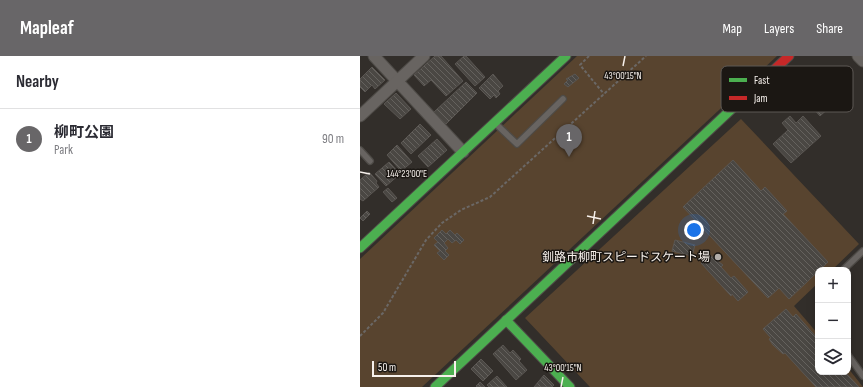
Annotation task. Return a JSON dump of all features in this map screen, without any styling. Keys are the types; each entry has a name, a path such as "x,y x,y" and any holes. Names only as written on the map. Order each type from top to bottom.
{"street":[{"path":"374,56 463,152"},
{"path":"360,116 424,56"},
{"path":"360,248 566,56"},
{"path":"778,66 789,56"},
{"path":"858,56 863,61"},
{"path":"435,387 729,112"},
{"path":"506,320 570,387"}],"lane":[{"path":"494,123 517,144 563,99"},
{"path":"360,150 370,161"},
{"path":"846,267 863,250"},
{"path":"851,359 863,376"}],"path":[{"path":"589,56 580,65 604,94"},
{"path":"360,336 383,313 426,240 442,223 461,210 490,197 646,56"}],"shaded area":[{"path":"577,56 777,56 766,66 721,66 721,108 422,387 360,387 360,259"},
{"name":"釧路市柳町スピードスケート場","path":"741,119 859,244 835,267 815,267 815,286 794,306 815,330 815,375 851,375 851,372 863,387 590,387 525,318"}],"building":[{"path":"435,56 441,56 463,81 446,96 431,80 424,86 414,75"},
{"path":"466,56 485,77 475,86 455,64"},
{"path":"372,67 385,80 375,89 372,85 365,92 360,87 360,79"},
{"path":"493,74 503,86 498,91 500,94 496,98 494,95 490,99 479,88"},
{"path":"575,74 579,78 568,87 564,84 568,80 566,79"},
{"path":"466,82 477,93 446,124 434,112"},
{"path":"396,93 411,109 400,119 384,104"},
{"path":"817,112 824,112 820,116"},
{"path":"790,116 796,123 803,116 821,136 791,163 773,144 788,130 782,123"},
{"path":"420,124 431,135 411,154 401,143"},
{"path":"437,139 447,150 428,167 418,156"},
{"path":"397,145 412,162 401,171 387,155"},
{"path":"733,160 761,191 765,187 787,211 783,214 828,262 823,267 815,267 815,274 789,299 779,288 768,298 683,207"},
{"path":"389,162 400,174 386,186 375,174"},
{"path":"369,172 377,181 376,183 379,187 363,201 360,199 360,180"},
{"path":"388,188 397,198 392,202 383,192"},
{"path":"367,211 370,214 363,221 360,218"},
{"path":"442,230 446,234 450,230 455,235 457,233 464,240 460,244 456,240 452,243 448,239 444,243 448,248 445,251 449,255 444,260 437,253 440,251 434,245 438,242 434,238"},
{"path":"675,240 695,245 692,256 672,251"},
{"path":"710,255 723,265 721,267 731,278 734,276 748,292 738,301 732,294 731,296 701,263"},
{"path":"786,309 793,317 796,314 815,336 815,375 848,375 859,387 816,387 785,353 783,354 773,345 769,339 771,338 763,329"},
{"path":"503,345 510,353 513,350 521,359 519,361 527,370 516,380 493,354"},
{"path":"481,359 493,371 483,381 471,369"},
{"path":"544,375 554,385 552,387 534,387"},
{"path":"497,376 507,387 489,387 487,385"},
{"path":"480,382 485,387 476,386"}],"traffic: fast":[{"path":"360,248 566,56"},
{"path":"435,387 728,112"},
{"path":"506,320 570,387"}],"traffic: jam":[{"path":"778,66 789,56"}],"place":[{"name":"柳町公園","path":"569,157"},
{"name":"釧路市柳町スピードスケート場","path":"718,257"}]}
